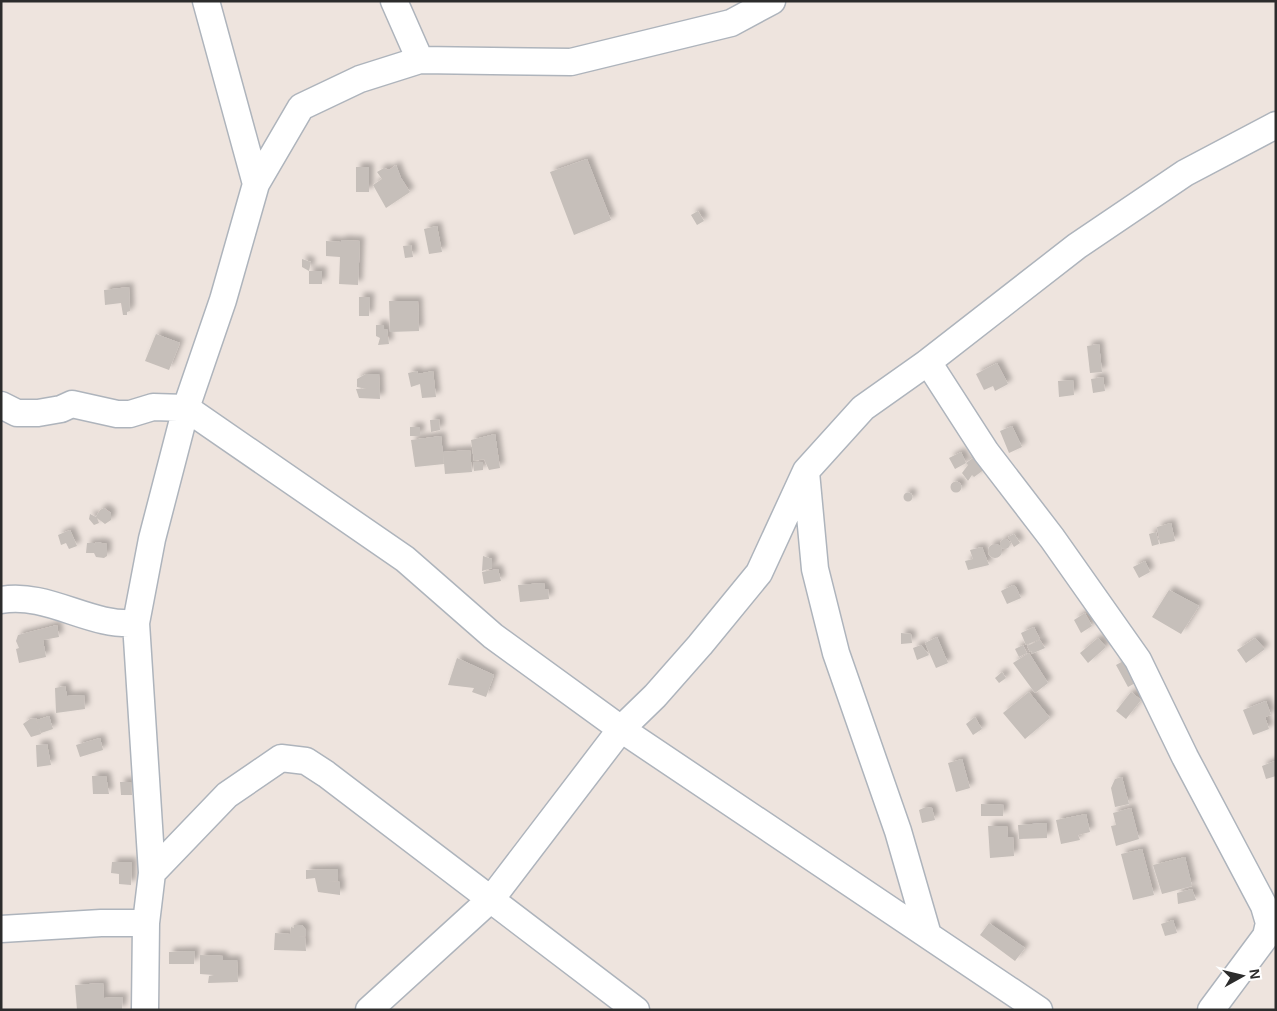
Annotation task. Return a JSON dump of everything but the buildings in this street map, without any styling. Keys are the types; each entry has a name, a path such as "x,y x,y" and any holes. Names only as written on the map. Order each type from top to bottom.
{"street":[{"path":"206,1 256,184"},
{"path":"394,1 420,60"},
{"path":"145,1010 146,923 152,873 136,623 152,539 186,408 223,300 256,184 301,107 360,79 420,60 571,62 731,23 772,1"},
{"path":"369,1010 492,898 621,729 655,696 760,573 806,471 863,408 928,362 1077,246 1177,178 1276,125"},
{"path":"928,362 986,452 1052,538 1138,660 1184,757 1264,906 1269,923 1266,936 1211,1010"},
{"path":"1,405 17,413 38,413 61,409 72,404 117,414 130,414 153,407 186,408 405,559 493,636 621,729 1039,1010"},
{"path":"806,471 815,569 836,653 898,831 928,935"},
{"path":"1,600 15,598 37,600 100,621 118,625 136,623"},
{"path":"152,873 227,795 281,758 306,761 492,898 636,1010"},
{"path":"1,929 101,922 146,923"}]}
